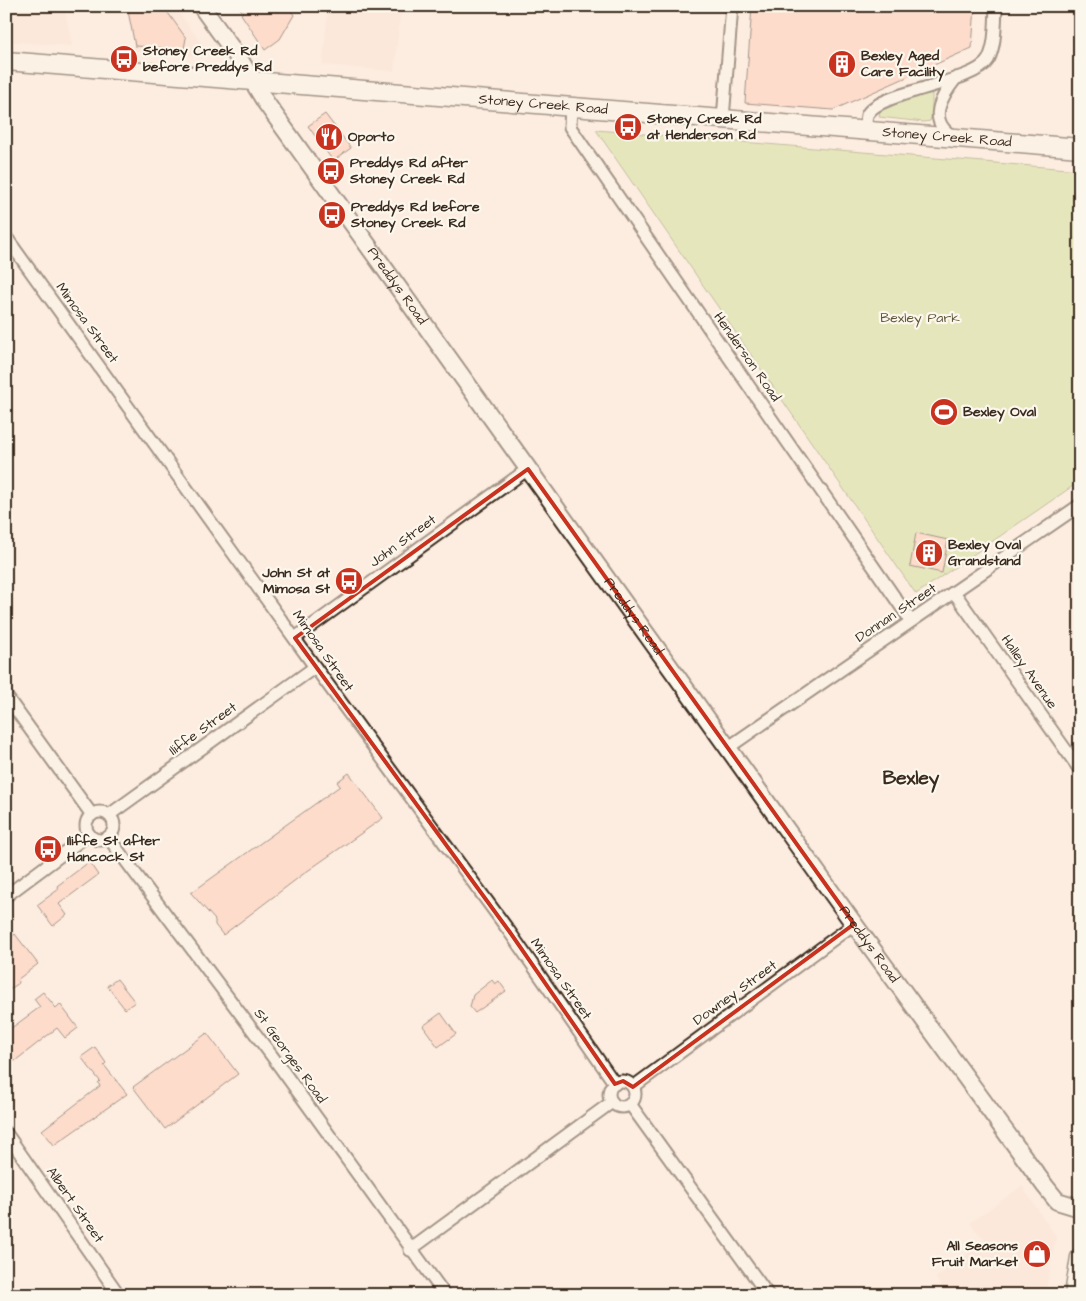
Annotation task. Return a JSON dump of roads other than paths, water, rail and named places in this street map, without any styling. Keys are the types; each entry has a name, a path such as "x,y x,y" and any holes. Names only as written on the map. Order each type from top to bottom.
{"main road":[{"name":"Preddys Road","path":"201,6 528,469 854,924 1050,1193 1061,1203 1080,1208"},
{"name":"Stoney Creek Road","path":"6,61 1080,148"},
{"path":"1074,1295 1080,1257"}],"street":[{"path":"723,119 732,6"},
{"path":"866,130 867,116 872,108 921,88 978,70 988,60 992,49 996,6"},
{"path":"954,138 944,128 938,111 942,96 956,78"},
{"name":"Henderson Road","path":"571,106 570,127 912,621"},
{"name":"Mimosa Street","path":"6,237 315,667 509,931 615,1084"},
{"name":"John Street","path":"295,638 528,469"},
{"name":"Donnan Street","path":"729,747 1080,505"},
{"name":"Halley Avenue","path":"954,592 1080,770"},
{"name":"Iliffe Street","path":"109,815 315,667"},
{"path":"6,696 92,815"},
{"path":"101,812 109,815 114,826 108,837 96,839 89,834 86,826 92,815 101,812"},
{"path":"6,896 89,834"},
{"name":"St Georges Road","path":"108,837 272,1056 410,1250 445,1295"},
{"name":"Downey Street","path":"633,1087 854,924"},
{"path":"623,1081 633,1087 635,1098 630,1104 620,1107 612,1102 610,1092 615,1084 623,1081"},
{"path":"410,1250 612,1102"},
{"path":"630,1104 768,1295"},
{"name":"Albert Street","path":"6,1133 119,1295"}],"place":[{"name":"Stoney Creek Rd before Preddys Rd","path":"124,59"},
{"name":"Bexley Aged Care Facility","path":"842,64"},
{"name":"Stoney Creek Rd at Henderson Rd","path":"628,127"},
{"name":"Oporto","path":"329,137"},
{"name":"Preddys Rd after Stoney Creek Rd","path":"331,171"},
{"name":"Preddys Rd before Stoney Creek Rd","path":"332,215"},
{"name":"Bexley Oval","path":"944,412"},
{"name":"Bexley Oval Grandstand","path":"929,553"},
{"name":"John St at Mimosa St","path":"349,581"},
{"name":"Iliffe St after Hancock St","path":"48,849"},
{"name":"All Seasons Fruit Market","path":"1037,1254"}],"district":[{"name":"Bexley","path":"911,778"}],"park label":[{"name":"Bexley Park","path":"920,318"}]}
